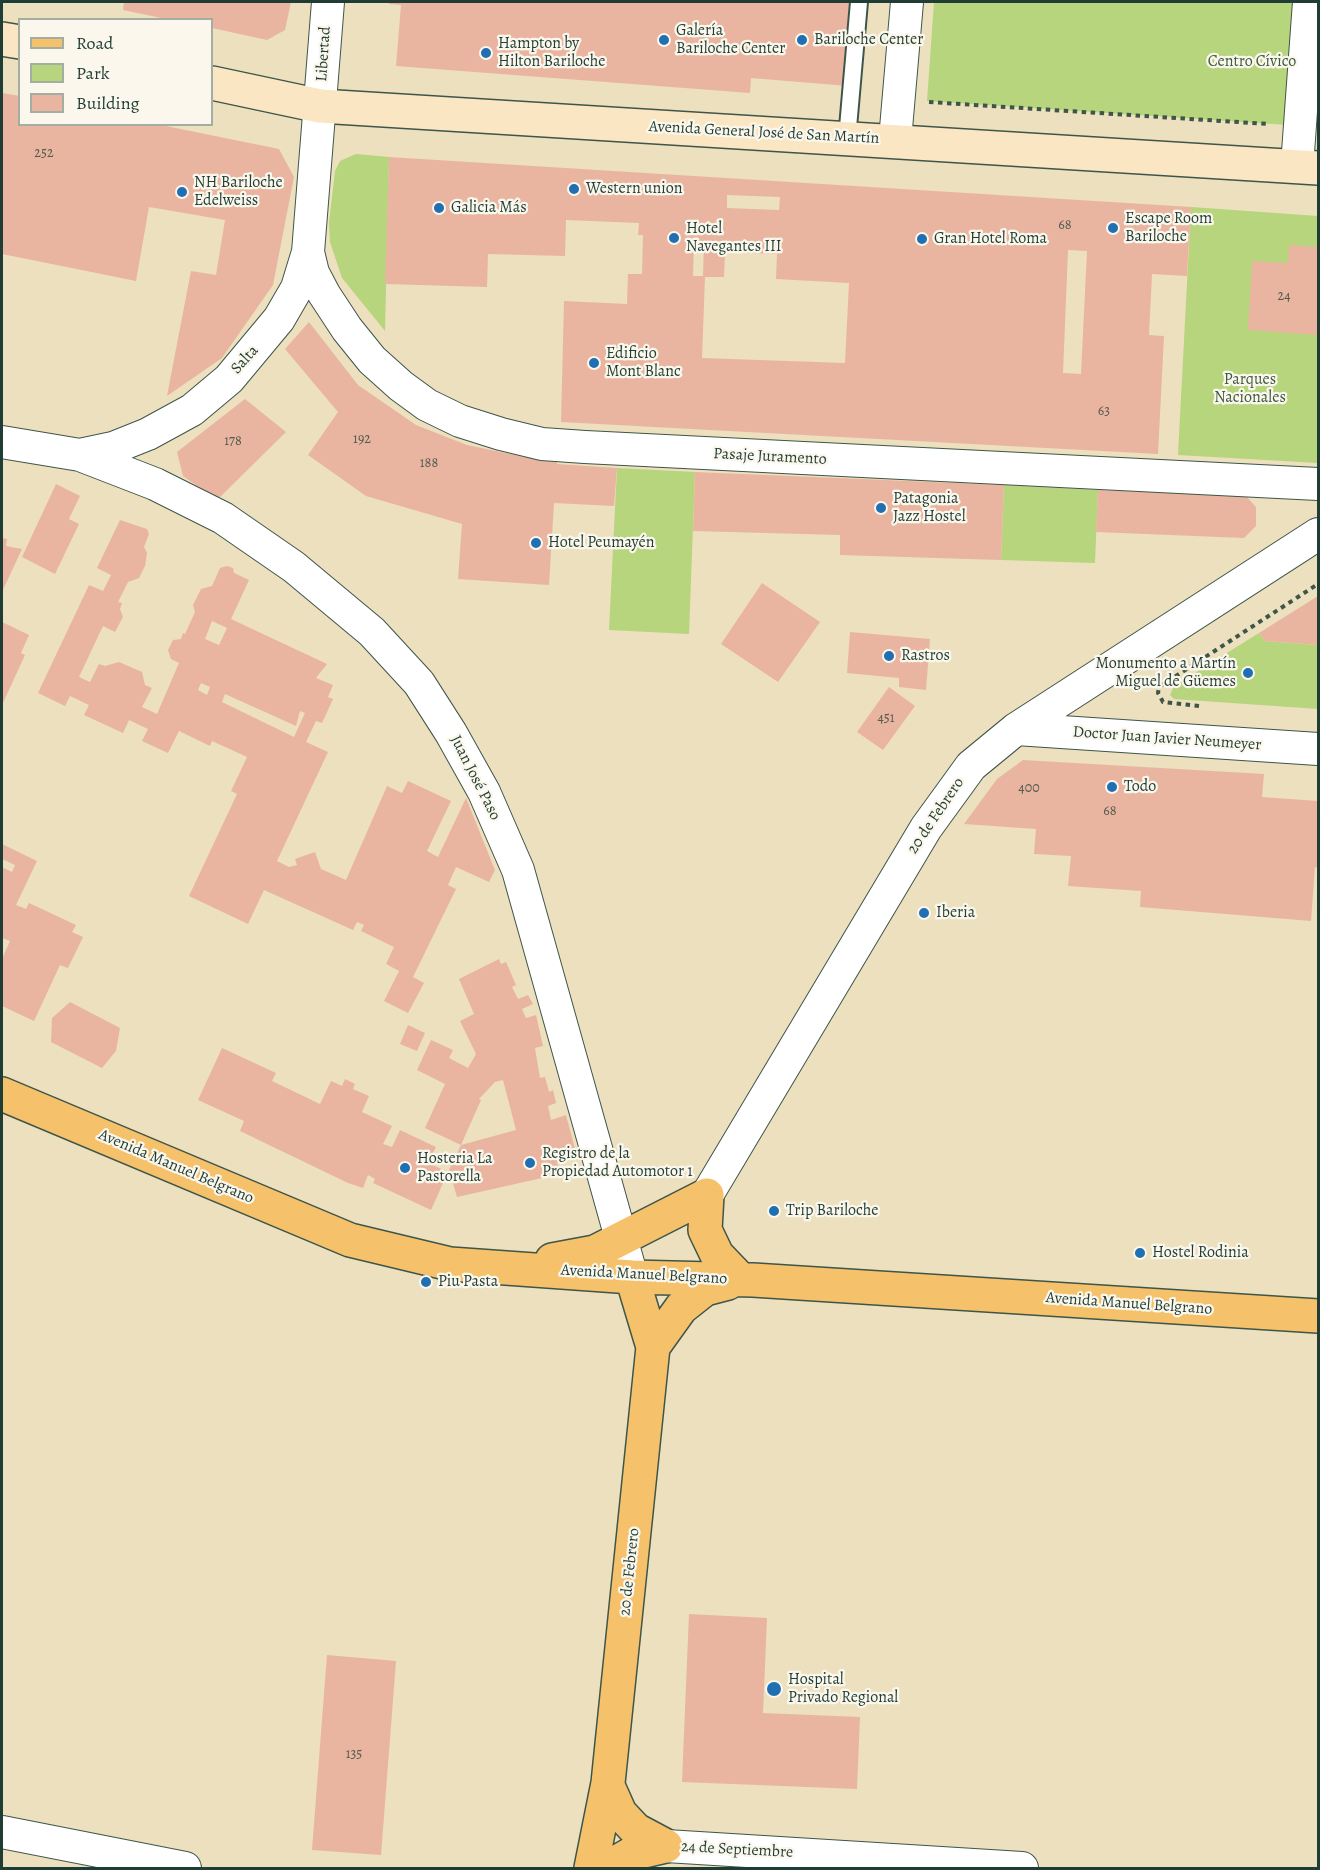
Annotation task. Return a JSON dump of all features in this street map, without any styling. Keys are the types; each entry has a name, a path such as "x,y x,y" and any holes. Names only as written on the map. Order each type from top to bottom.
{"main road":[{"path":"2,39 18,42"},
{"name":"Avenida General José de San Martín","path":"213,83 320,106 1308,167"},
{"name":"Avenida Manuel Belgrano","path":"2,1094 350,1240 450,1264 632,1277 740,1279 1318,1316"},
{"path":"506,1268 595,1252 707,1196"},
{"path":"653,1347 681,1308 705,1289 740,1279 717,1255 705,1230 707,1196"},
{"name":"20 de Febrero","path":"591,1869 608,1786 653,1347 632,1277"},
{"path":"608,1786 620,1813 636,1830 666,1846"},
{"path":"608,1869 631,1854 666,1846"}],"street":[{"name":"Libertad","path":"320,106 328,2"},
{"path":"895,140 907,2"},
{"path":"1308,167 1309,2"},
{"name":"Salta","path":"2,442 80,455 113,448 148,435 192,410 229,379 279,320 297,288 308,252 320,106"},
{"name":"Pasaje Juramento","path":"308,252 314,273 347,329 372,360 427,405 460,421 511,437 542,444 585,447 1318,484"},
{"name":"Juan José Paso","path":"80,455 155,484 223,518 312,581 372,632 419,684 452,733 484,792 519,870 632,1277"},
{"name":"20 de Febrero","path":"707,1196 926,828 971,766 1016,729 1318,534"},
{"name":"Doctor Juan Javier Neumeyer","path":"1016,729 1318,749"},
{"path":"2,1832 185,1869"},
{"name":"24 de Septiembre","path":"666,1846 1022,1869"}],"lane":[{"path":"847,139 859,2"}],"path":[{"path":"928,90 927,101 1271,124"},
{"path":"1203,706 1163,702 1158,693 1159,687 1318,584"}],"green space":[{"name":"Centro Cívico","path":"934,2 1318,2 1318,127 927,101"},
{"path":"356,154 389,157 385,331 342,278 330,242 329,223 335,171 340,161"},
{"name":"Parques Nacionales","path":"1191,207 1318,216 1318,463 1178,455"},
{"path":"617,468 695,472 689,634 609,630"},
{"path":"1004,485 1098,490 1095,563 1001,560"},
{"path":"1259,633 1265,641 1318,645 1318,709 1174,699 1170,695 1174,686"}],"building":[{"path":"124,2 291,2 285,30 267,40 213,28 213,18 161,18 123,10"},
{"path":"389,2 854,2 848,86 751,78 750,93 396,66 401,5 389,4"},
{"name":"NH Bariloche Edelweiss","path":"2,93 18,96 18,126 166,126 279,149 294,177 273,285 222,358 167,396 191,271 216,275 225,220 149,207 136,281 2,254"},
{"path":"389,157 1191,207 1187,276 1152,274 1149,335 1164,336 1158,454 561,422 564,301 627,304 628,274 642,274 643,235 638,235 639,223 566,220 565,256 488,254 487,287 385,284","holes":["727,195 780,197 779,210 727,208","694,242 704,242 703,276 693,276","1068,250 1087,251 1081,374 1063,373","725,252 777,254 776,279 849,283 845,363 702,358 705,277 724,277"]},
{"path":"1289,245 1318,247 1318,335 1248,330 1252,261 1288,263"},
{"path":"309,322 358,385 416,425 467,445 525,457 557,459 557,464 617,468 614,506 554,503 549,585 458,579 462,524 366,496 308,455 338,412 285,349"},
{"path":"245,399 286,432 217,500 183,476 177,452"},
{"path":"695,472 1004,485 1001,560 840,555 840,535 693,531"},
{"path":"56,484 80,496 69,519 79,524 55,574 22,557"},
{"path":"1098,490 1246,496 1256,507 1256,526 1244,538 1096,532"},
{"path":"120,520 147,529 149,534 144,547 147,553 145,566 139,578 128,582 118,602 122,603 120,609 123,617 115,632 103,626 79,677 90,682 99,664 105,666 119,662 142,672 145,685 152,688 142,707 157,714 179,663 171,659 168,650 173,640 181,639 183,633 185,634 195,612 193,605 201,589 212,586 220,568 227,566 233,568 234,573 249,580 231,619 327,664 316,678 333,685 328,697 333,699 322,723 316,721 306,742 328,752 277,861 289,867 297,865 295,859 315,852 321,869 346,880 387,786 402,793 408,781 451,801 427,851 438,857 466,798 495,870 489,882 456,867 448,885 456,889 413,977 424,983 408,1013 384,1001 399,971 386,964 394,947 361,931 364,925 357,922 353,930 264,890 248,924 189,896 237,794 231,791 247,757 212,741 210,746 179,731 168,753 142,741 148,729 129,720 123,733 84,715 89,705 70,696 65,706 38,693 89,585 103,591 111,575 97,568","holes":["212,621 227,628 219,645 205,639","201,683 210,687 207,695 198,690","225,694 296,726 300,711 305,713 294,737 222,702"]},
{"path":"2,538 7,539 6,546 22,549 2,592"},
{"path":"762,583 820,622 778,682 721,644"},
{"path":"1318,596 1318,645 1265,641 1259,633"},
{"path":"2,622 29,635 21,653 25,655 2,705"},
{"name":"Rastros","path":"850,632 930,639 926,690 899,687 899,678 847,673"},
{"path":"889,687 915,706 883,750 857,732"},
{"path":"1023,760 1264,774 1262,797 1318,801 1318,868 1315,867 1311,921 1140,907 1141,891 1068,886 1071,856 1034,854 1036,829 964,824 997,779"},
{"path":"2,844 37,861 16,905 26,909 29,903 76,925 72,932 83,937 68,968 60,965 34,1021 2,1006 2,959 10,941 2,938 2,867 12,872 15,865 2,859"},
{"path":"499,959 501,964 506,962 516,985 512,987 518,999 528,995 533,1004 522,1009 526,1018 536,1015 543,1046 535,1048 540,1078 545,1077 549,1092 553,1090 556,1103 548,1106 551,1120 566,1115 577,1156 557,1162 560,1174 457,1197 449,1170 461,1145 425,1128 445,1084 417,1070 431,1040 453,1050 449,1058 468,1068 476,1054 460,1021 474,1014 459,979","holes":["503,1080 516,1130 461,1145 481,1100 479,1099 495,1082"]},
{"path":"70,1002 120,1028 116,1051 102,1068 51,1042 52,1018"},
{"path":"408,1025 425,1033 417,1051 400,1044"},
{"path":"222,1048 276,1073 272,1081 320,1104 331,1081 342,1086 345,1079 355,1084 353,1089 369,1096 362,1112 392,1126 383,1144 392,1147 400,1130 436,1147 428,1163 448,1172 431,1210 373,1183 375,1179 368,1175 363,1188 348,1183 240,1131 244,1121 198,1100"},
{"name":"Hospital Privado Regional","path":"689,1614 767,1618 763,1713 860,1717 857,1789 682,1782"},
{"path":"327,1655 396,1661 381,1855 312,1850"}],"place":[{"name":"Galería Bariloche Center","path":"664,40"},
{"name":"Bariloche Center","path":"802,40"},
{"name":"Hampton by Hilton Bariloche","path":"486,53"},
{"name":"Western union","path":"574,189"},
{"name":"NH Bariloche Edelweiss","path":"182,192"},
{"name":"Galicia Más","path":"439,208"},
{"name":"Escape Room Bariloche","path":"1113,228"},
{"name":"Hotel Navegantes III","path":"674,238"},
{"name":"Gran Hotel Roma","path":"922,239"},
{"name":"Edificio Mont Blanc","path":"594,363"},
{"name":"Patagonia Jazz Hostel","path":"881,508"},
{"name":"Hotel Peumayén","path":"536,543"},
{"name":"Rastros","path":"889,656"},
{"name":"Monumento a Martín Miguel de Güemes","path":"1248,673"},
{"name":"Todo","path":"1112,787"},
{"name":"Iberia","path":"924,913"},
{"name":"Registro de la Propiedad Automotor 1","path":"530,1163"},
{"name":"Hosteria La Pastorella","path":"405,1168"},
{"name":"Trip Bariloche","path":"774,1211"},
{"name":"Hostel Rodinia","path":"1140,1253"},
{"name":"Piu Pasta","path":"426,1282"},
{"name":"Hospital Privado Regional","path":"774,1689"}]}
